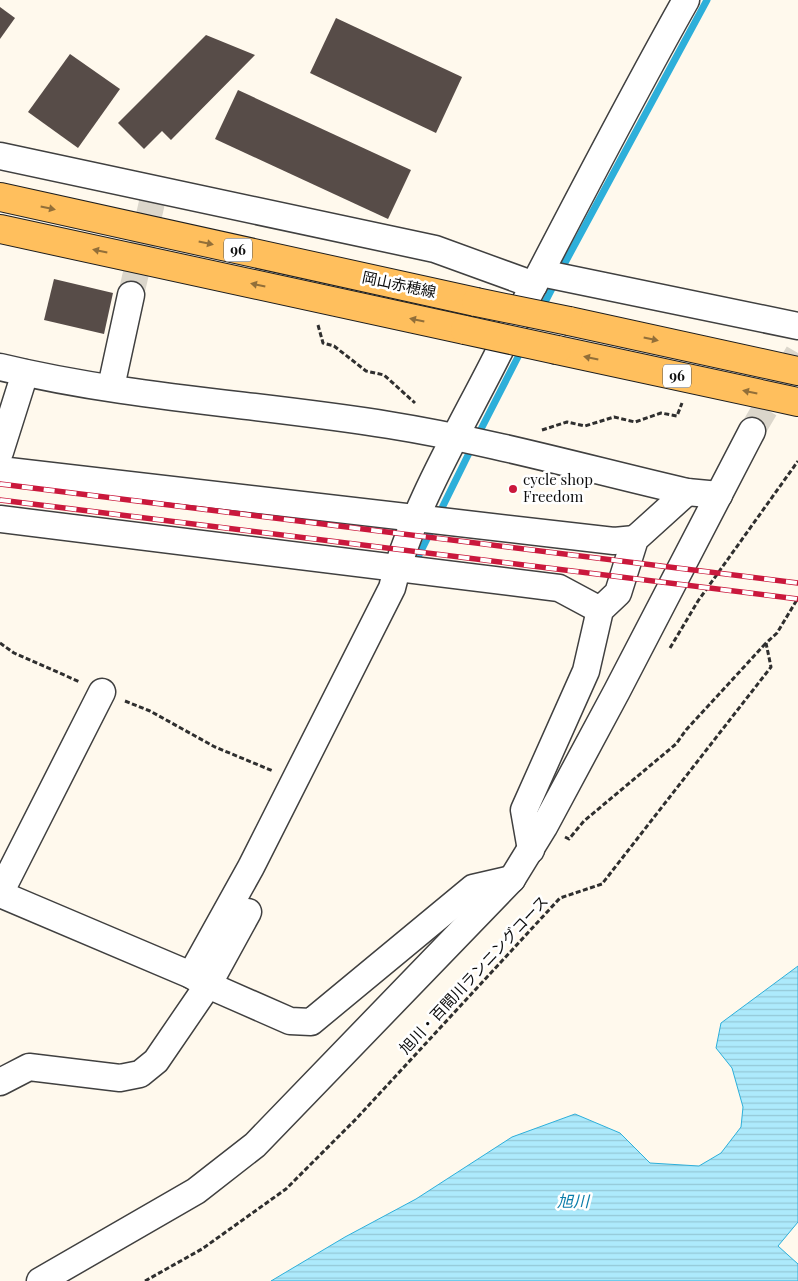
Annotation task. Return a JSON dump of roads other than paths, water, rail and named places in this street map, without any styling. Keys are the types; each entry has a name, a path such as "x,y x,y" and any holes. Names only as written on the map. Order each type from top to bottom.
{"main road":[{"name":"岡山赤穂線","path":"0,198 798,371"},
{"name":"岡山赤穂線","path":"0,229 798,402"}],"street":[{"path":"0,1082 29,1067 120,1078 140,1074 156,1061 199,979 247,874 392,588 408,569 548,277 628,103 686,0"},
{"path":"0,156 435,249 548,277 798,326"},
{"path":"111,387 131,295"},
{"path":"0,452 12,370 205,403 387,424 470,440 687,492 719,495"},
{"path":"40,1281 196,1191 255,1145 512,879 544,827 752,431"},
{"path":"0,470 614,541 635,539"},
{"path":"530,850 524,810 586,671 600,610 618,593 635,539 687,492"},
{"path":"0,519 559,588 600,610"},
{"path":"102,692 0,894 199,979 290,1021 311,1022 473,888 512,879"},
{"path":"199,979 248,912"}],"water":[{"name":"旭川","path":"798,966 798,1222 778,1246 798,1264 798,1281 271,1281 345,1237 416,1199 512,1137 575,1114 620,1133 650,1163 699,1166 721,1153 741,1127 743,1107 732,1068 716,1048 721,1023"}],"waterway":[{"path":"560,272 707,0"},
{"path":"541,310 556,281"},
{"path":"477,437 522,349"},
{"path":"438,516 472,447"},
{"path":"414,565 434,525"}],"tunnel":[{"path":"131,295 155,189"},
{"path":"752,431 798,353"}],"railway":[{"path":"0,484 798,583"},
{"path":"0,500 798,599"}],"place":[{"name":"cycle shop Freedom","path":"513,489"}]}
